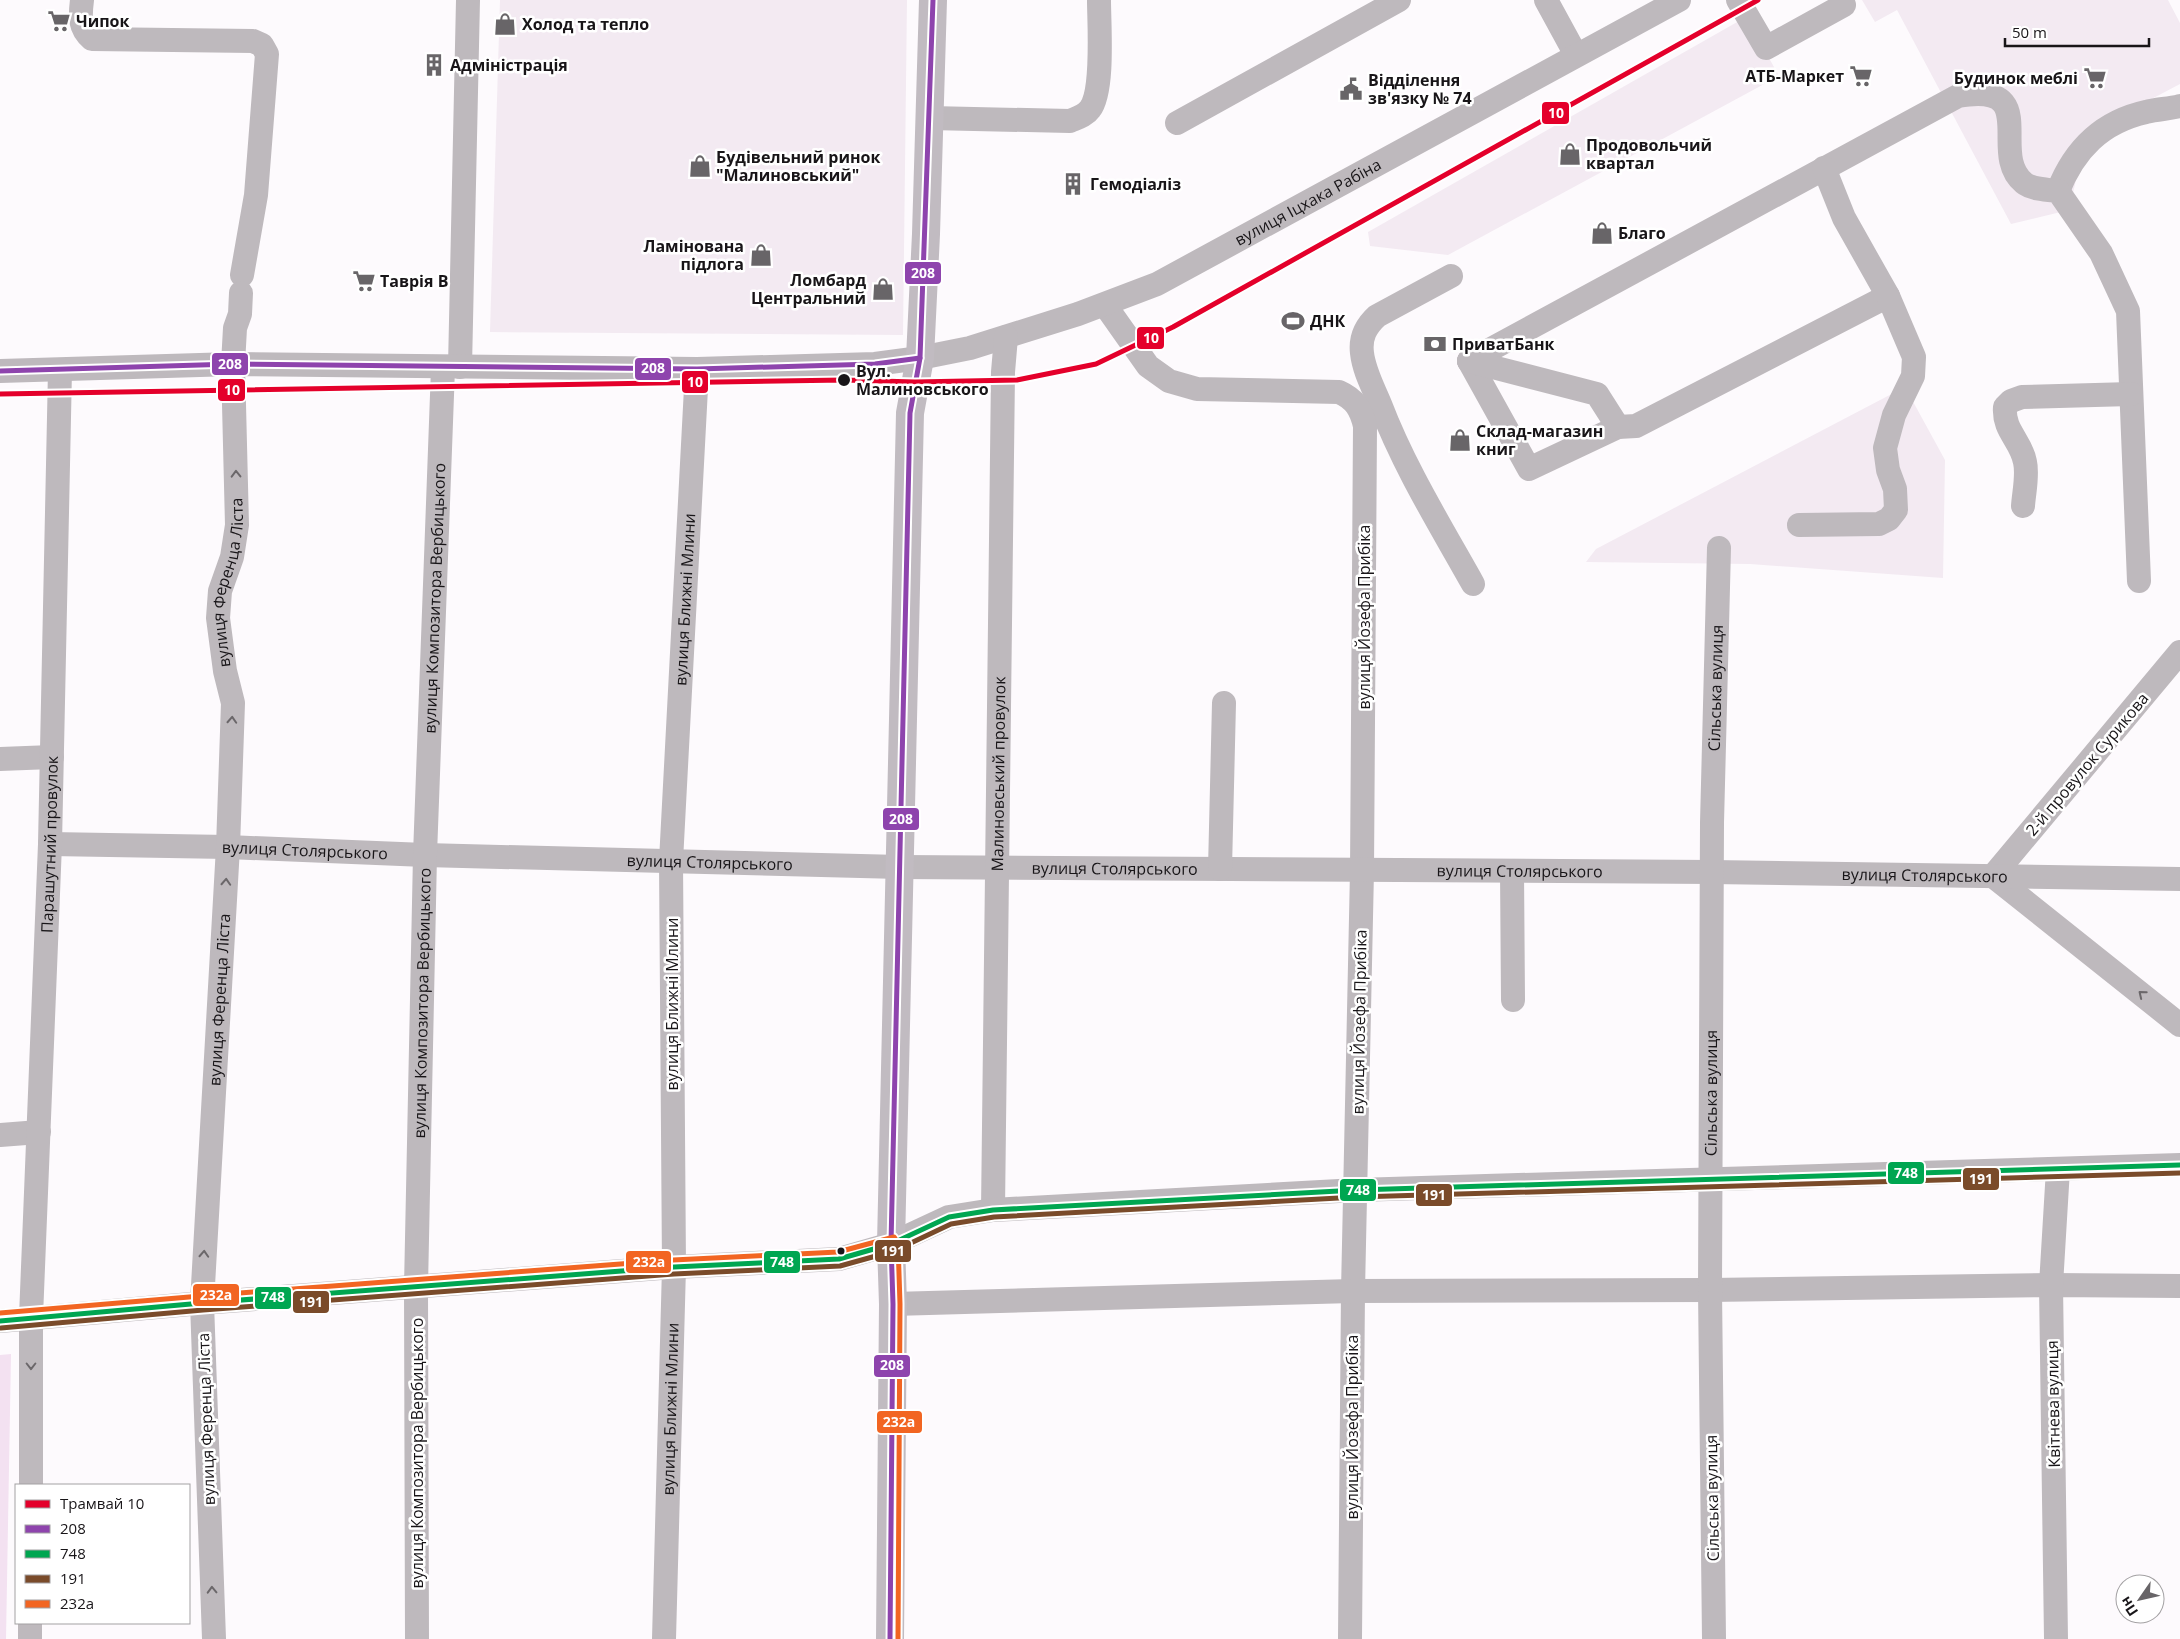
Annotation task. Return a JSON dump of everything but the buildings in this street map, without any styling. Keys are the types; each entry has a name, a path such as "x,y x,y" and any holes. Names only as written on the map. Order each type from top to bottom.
{"main road":[{"path":"890,1639 893,1304 891,1244 910,413 920,358 933,0"}],"street":[{"name":"вулиця Ференца Ліста","path":"82,0 80,20 84,32 92,39 253,41 262,45 267,54 256,195 241,284 240,314 236,328 233,364 237,525 232,557 220,591 218,618 225,671 233,703 228,846 202,1303 214,1639"},
{"name":"вулиця Композитора Вербицького","path":"417,1639 416,1287 425,855 452,367 468,0"},
{"path":"930,118 1070,121 1082,116 1090,109 1098,83 1099,0"},
{"path":"1177,123 1399,0"},
{"path":"1546,0 1576,55"},
{"name":"вулиця Іцхака Рабіна","path":"0,371 233,364 696,369 874,364 920,358 970,348 1105,305 1157,284 1679,0"},
{"path":"1738,0 1766,48 1844,5 1842,0"},
{"path":"1469,361 1958,96 1978,92 1991,96 2006,105 2010,117 2010,158 2014,171 2026,185 2058,192 2101,252 2128,312 2139,581"},
{"path":"2058,192 2066,170 2076,155 2107,126 2144,112 2180,106"},
{"path":"1798,526 1879,524 1889,518 1896,510 1895,489 1888,470 1885,448 1894,415 1913,376 1914,358 1888,296 1844,218 1824,168"},
{"path":"1362,402 1366,369 1362,352 1362,336 1368,325 1377,316 1451,276"},
{"path":"1469,361 1529,469 1618,427 1636,426 1888,296"},
{"path":"1105,305 1148,366 1169,381 1197,389 1338,392 1362,402 1394,440 1473,584"},
{"name":"Малиновський провулок","path":"993,1210 1003,372 1006,337"},
{"path":"1469,361 1597,394 1618,427"},
{"name":"вулиця Ближні Млини","path":"664,1639 674,1267 671,861 696,369"},
{"name":"Парашутний провулок","path":"30,1484 31,1317 50,844 60,370"},
{"path":"2023,506 2026,464 2020,447 2004,419 2005,407 2011,401 2022,397 2131,394"},
{"name":"вулиця Йозефа Прибіка","path":"1350,1639 1353,1291 1357,1190 1362,871 1365,426 1362,402"},
{"name":"Сільська вулиця","path":"1714,1639 1710,1290 1712,872 1719,548"},
{"name":"2-й провулок Сурикова","path":"1993,876 2180,652"},
{"path":"1220,869 1224,704"},
{"path":"0,759 52,757"},
{"name":"вулиця Столярського","path":"50,844 228,846 425,855 900,867 996,866 1362,871 1712,872 2180,879"},
{"path":"1512,871 1513,1000"},
{"path":"1993,876 2180,1025"},
{"path":"0,1134 39,1132"},
{"path":"0,1321 202,1303 674,1267 839,1259 891,1244 949,1217 993,1210 1357,1190 2180,1165"},
{"name":"Квітнева вулиця","path":"2056,1639 2051,1285 2058,1169"},
{"path":"893,1304 1353,1291 1710,1290 2051,1285 2180,1286"},
{"path":"30,1624 30,1639"}],"shaded area":[{"name":"Будівельний ринок \"Малиновський\"","path":"500,0 907,0 903,335 490,332"},
{"path":"1862,0 2168,0 2180,23 2180,84 2087,133 2069,210 2011,224 1897,10 1875,22"},
{"name":"Продовольчий квартал","path":"1746,17 1779,76 1448,255 1370,246 1368,232"},
{"path":"1905,387 1945,460 1943,578 1750,564 1586,562 1596,549"},
{"path":"11,1354 6,1639 0,1639 0,1355"}],"tram line":[{"name":"10","path":"0,394 844,380 915,382 1017,380 1096,364 1173,327 1758,0"}],"transit line":[{"name":"208","path":"890,1639 893,1304 891,1244 910,413 920,358 933,0"},
{"name":"208","path":"0,371 233,364 697,369 875,364 920,358"},
{"name":"748","path":"0,1321 202,1303 674,1267 839,1259 891,1244 949,1217 993,1210 1357,1190 2180,1165"},
{"name":"191","path":"1,1328 203,1310 674,1274 840,1266 894,1251 951,1224 994,1217 1357,1197 2180,1173"},
{"name":"232а","path":"0,1313 673,1260 838,1252 894,1237 898,1243 900,1304 898,1639"}],"place":[{"name":"Чипок","path":"59,21"},
{"name":"Холод та тепло","path":"505,24"},
{"name":"Адміністрація","path":"434,65"},
{"name":"АТБ-Маркет","path":"1861,76"},
{"name":"Будинок меблі","path":"2095,78"},
{"name":"Відділення зв'язку № 74","path":"1351,89"},
{"name":"Продовольчий квартал","path":"1570,154"},
{"name":"Будівельний ринок \"Малиновський\"","path":"700,166"},
{"name":"Гемодіаліз","path":"1073,184"},
{"name":"Благо","path":"1602,233"},
{"name":"Ламінована підлога","path":"761,255"},
{"name":"Таврія В","path":"364,281"},
{"name":"Ломбард Центральний","path":"883,289"},
{"name":"ДНК","path":"1293,321"},
{"name":"ПриватБанк","path":"1435,344"},
{"name":"Вул. Малиновського","path":"844,380"},
{"name":"Склад-магазин книг","path":"1460,440"}]}
